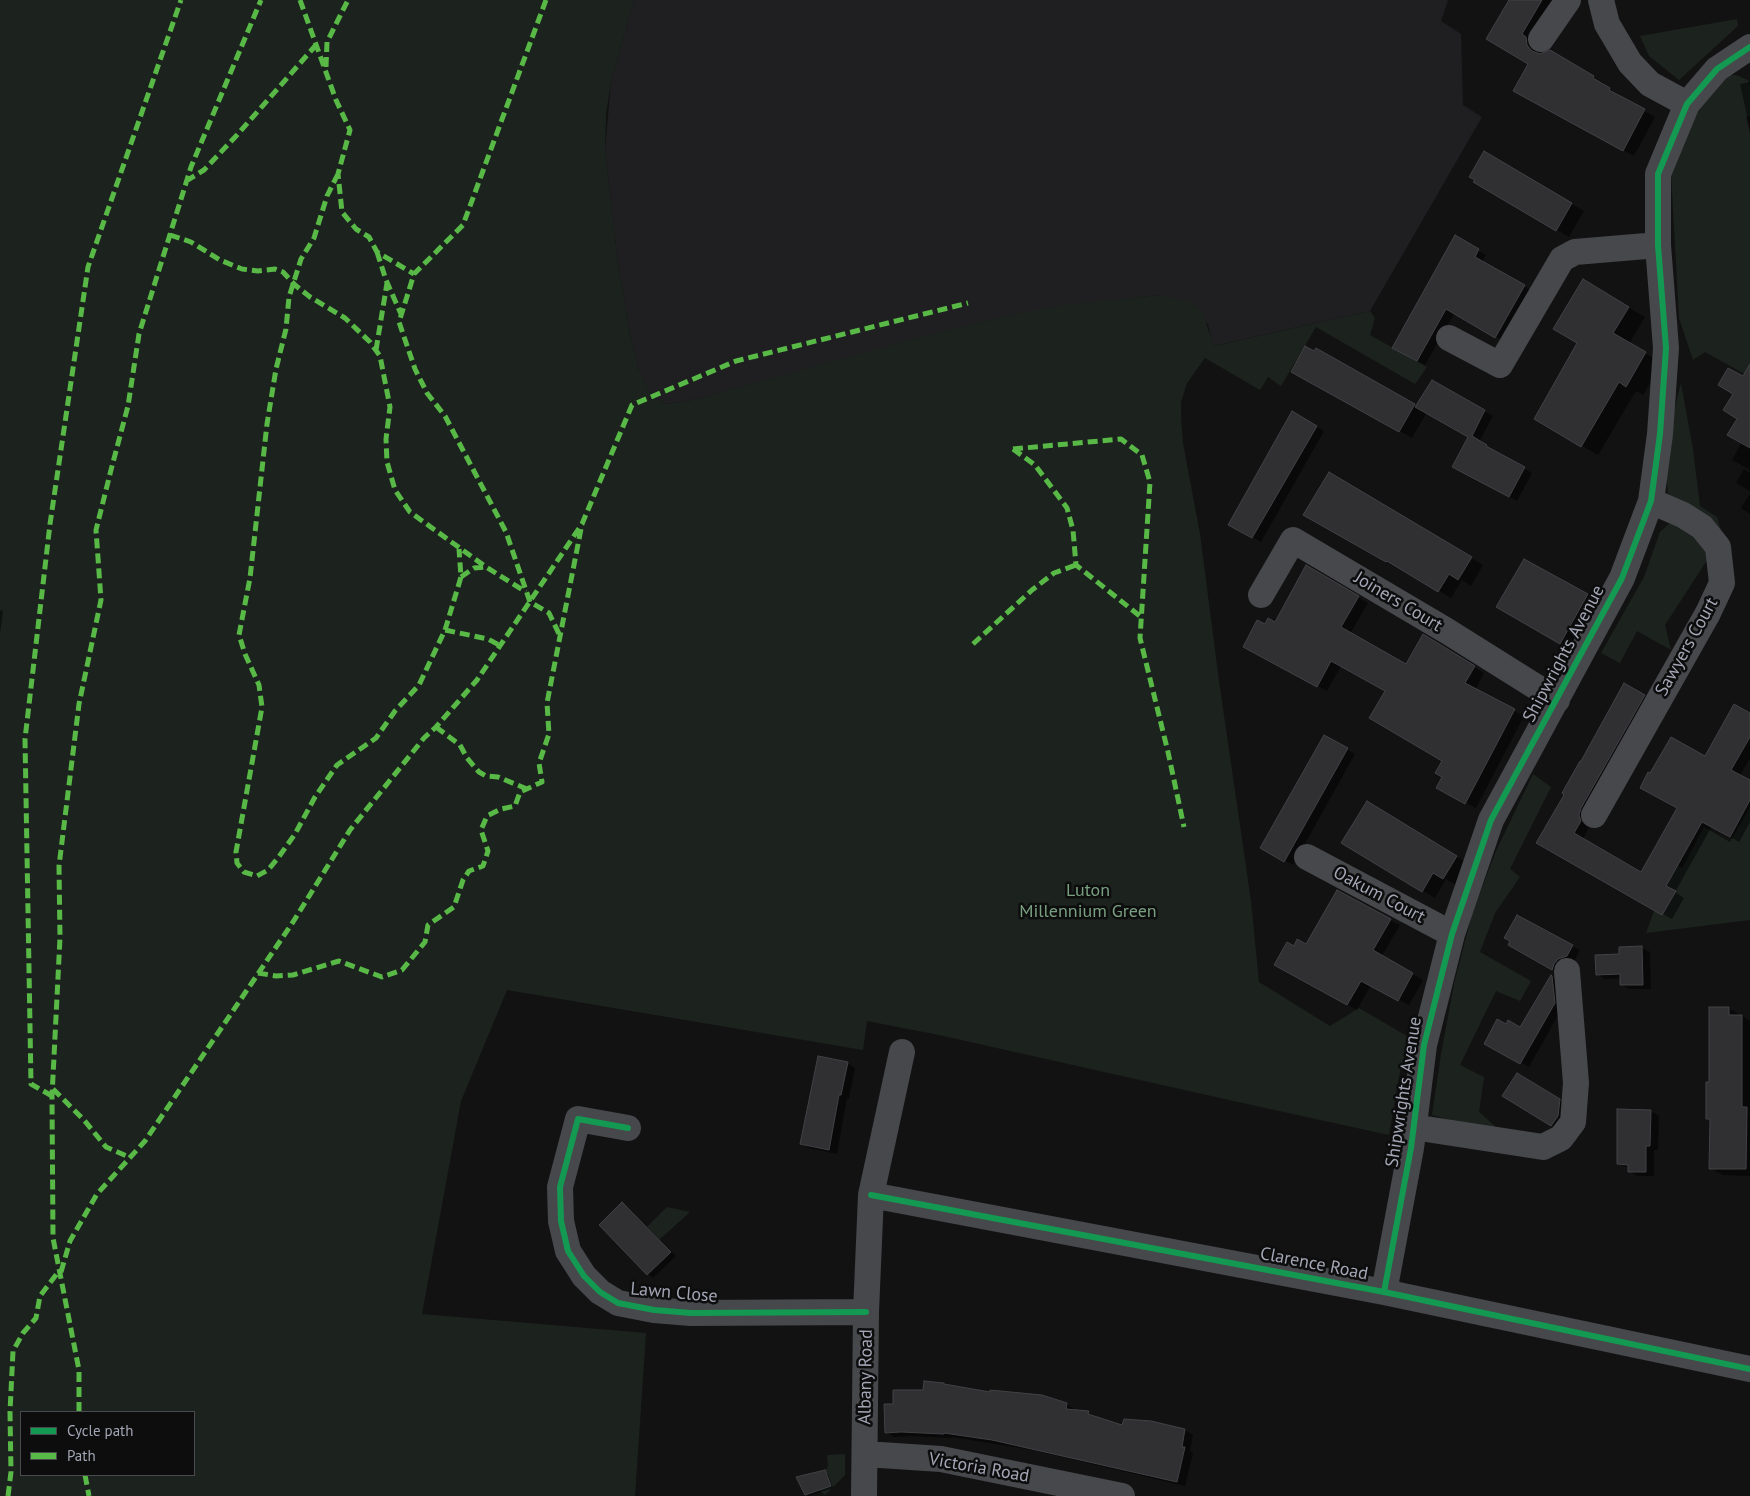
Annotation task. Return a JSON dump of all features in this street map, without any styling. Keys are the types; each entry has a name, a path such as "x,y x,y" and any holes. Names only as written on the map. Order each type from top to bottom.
{"street":[{"path":"1541,38 1568,0"},
{"path":"1601,0 1605,18 1626,58 1650,84 1687,104"},
{"name":"Shipwrights Avenue","path":"1384,1292 1411,1148 1424,1045 1452,934 1491,820 1622,578 1651,501 1660,434 1666,348 1658,244 1658,174 1687,104 1717,69 1750,47"},
{"path":"1449,338 1500,365 1562,259 1575,252 1658,244"},
{"name":"Sawyers Court","path":"1594,815 1708,613 1722,583 1718,547 1702,527 1683,515 1651,501"},
{"name":"Joiners Court","path":"1260,595 1293,540 1447,631 1557,700"},
{"name":"Oakum Court","path":"1306,857 1452,934"},
{"path":"1413,1127 1543,1147 1561,1138 1573,1122 1576,1083 1567,971"},
{"name":"Albany Road","path":"864,1496 866,1312 871,1195 902,1052"},
{"name":"Lawn Close","path":"628,1128 578,1118 560,1186 561,1221 568,1251 584,1276 600,1292 618,1303 654,1310 690,1313 866,1312"},
{"name":"Clarence Road","path":"871,1195 1384,1292 1750,1368"},
{"name":"Victoria Road","path":"865,1454 941,1459 1059,1489 1122,1496"}],"shaded area":[{"path":"634,0 1448,0 1441,21 1461,34 1463,105 1482,117 1370,311 1213,346 1208,324 1160,295 1079,304 982,322 688,401 666,404 651,397 638,367 618,263 605,151 611,82"}],"green space":[{"name":"Luton Millennium Green","path":"0,0 634,0 611,82 606,114 605,151 618,263 638,367 651,396 666,404 688,401 932,334 1010,315 1062,305 1160,295 1188,301 1199,308 1203,314 1214,346 1370,311 1375,318 1370,335 1427,367 1415,384 1316,327 1281,386 1268,377 1260,390 1205,358 1187,383 1181,402 1183,443 1200,534 1251,901 1259,982 1330,1026 1359,1008 1412,1039 1401,1066 1389,1135 939,1035 867,1021 863,1050 507,990 461,1101 422,1314 646,1333 635,1496 0,1496"},
{"path":"1737,19 1738,26 1679,80 1649,56 1640,36"},
{"path":"1726,75 1736,75 1748,80 1750,85 1750,116 1746,117 1750,134 1750,377 1705,352 1693,360 1679,318 1671,173 1690,124 1715,82"},
{"path":"1681,383 1693,449 1700,506 1717,517 1722,533 1685,511 1668,493 1666,473 1675,407"},
{"path":"1681,520 1713,551 1665,625 1671,650 1637,631 1620,663 1601,653 1644,577 1660,532 1671,522"},
{"path":"1533,774 1551,787 1510,869 1520,877 1495,913 1480,952 1531,981 1520,1001 1496,991 1460,1065 1484,1077 1479,1112 1495,1126 1493,1132 1432,1115 1454,984 1472,914 1496,851"},
{"path":"1750,807 1750,920 1646,933 1665,881 1676,865 1682,868 1704,827 1730,842"},
{"path":"667,1207 690,1212 659,1240 647,1227"},
{"path":"845,1454 845,1475 825,1495 818,1490 828,1465 827,1455"}],"building":[{"path":"1509,0 1542,0 1522,34 1526,37 1527,45 1532,51 1540,54 1550,50 1594,76 1593,78 1610,88 1609,90 1645,109 1623,151 1513,91 1528,64 1486,39"},
{"path":"1484,151 1572,203 1556,231 1473,182 1475,180 1469,177"},
{"path":"1455,235 1479,249 1475,257 1525,285 1495,338 1446,309 1417,361 1392,348"},
{"path":"1583,279 1629,307 1613,333 1646,352 1626,387 1619,382 1581,447 1534,419 1577,343 1553,329"},
{"path":"1305,346 1314,351 1316,348 1415,404 1399,432 1291,372"},
{"path":"1750,364 1750,448 1727,435 1737,419 1723,410 1733,394 1718,385 1728,368 1743,376"},
{"path":"1432,380 1485,410 1472,436 1486,446 1525,467 1509,497 1452,467 1468,437 1415,407"},
{"path":"1292,411 1317,426 1252,538 1228,525"},
{"path":"1329,472 1472,557 1458,580 1449,574 1438,592 1387,561 1303,515"},
{"path":"1524,559 1588,594 1560,644 1496,607"},
{"path":"1306,565 1359,596 1341,627 1406,664 1423,634 1475,666 1465,683 1515,709 1465,804 1436,788 1442,777 1435,773 1442,761 1369,718 1385,691 1331,661 1317,687 1243,647 1257,620 1265,624 1268,618 1275,622"},
{"path":"1624,683 1645,695 1581,808 1579,815 1581,821 1574,833 1641,872 1677,808 1640,788 1671,737 1705,756 1734,704 1750,713 1750,737 1731,770 1750,780 1750,800 1730,837 1702,822 1666,886 1676,891 1662,915 1536,843"},
{"path":"1324,735 1348,748 1284,862 1260,848"},
{"path":"1367,801 1457,856 1443,879 1433,873 1422,892 1341,843"},
{"path":"1337,890 1391,919 1373,950 1413,973 1398,1001 1361,981 1347,1005 1274,965 1287,942 1294,946 1297,939 1306,944"},
{"path":"1517,915 1573,945 1567,956 1558,959 1552,970 1508,945 1510,941 1504,938"},
{"path":"1642,946 1643,985 1620,985 1620,974 1596,975 1595,955 1619,954 1619,947"},
{"path":"1551,975 1555,1003 1520,1064 1484,1044 1497,1019 1506,1024 1508,1020 1520,1027"},
{"path":"1709,1007 1729,1007 1729,1015 1742,1015 1742,1107 1747,1107 1746,1169 1709,1169 1710,1119 1706,1119 1706,1082 1709,1082"},
{"path":"818,1056 848,1062 841,1095 839,1095 829,1150 800,1144"},
{"path":"1517,1073 1560,1099 1558,1116 1551,1126 1502,1096"},
{"path":"1617,1109 1651,1110 1650,1146 1646,1146 1646,1172 1628,1172 1628,1165 1617,1164"},
{"path":"622,1202 671,1252 647,1275 599,1225"},
{"path":"924,1381 990,1392 990,1390 1042,1395 1067,1403 1066,1409 1089,1411 1088,1414 1122,1425 1124,1419 1151,1421 1185,1429 1182,1447 1185,1447 1177,1482 992,1440 944,1433 885,1433 884,1404 893,1404 893,1390 923,1390"},
{"path":"825,1470 831,1486 805,1495 796,1477"}],"marked path":[{"path":"52,1096 31,1084 25,739 50,524 88,267 181,0"},
{"path":"79,1411 79,1370 53,1238 52,1096 60,938 59,866 79,704 101,600 96,530 128,406 139,334 191,167 261,0"},
{"path":"300,0 336,100 350,130 338,174 342,212 356,229 369,237 377,252 414,274"},
{"path":"326,67 327,42 348,0"},
{"path":"546,0 463,225 414,274 399,322 415,369 427,393 445,416 506,532 530,602 549,613 560,636"},
{"path":"186,181 204,170 316,45"},
{"path":"338,174 327,196 314,238 301,259 289,297 286,329 276,369 267,424 250,578 239,635 259,685 262,707 236,852 237,863 244,872 257,876 268,870 278,858 337,765 376,738 395,711 419,685 445,630 488,639 501,646"},
{"path":"170,235 191,242 220,260 242,269 258,271 275,269 283,272 310,297 345,318 370,342 380,356 390,407 386,439 387,462 395,490 410,512 486,567 526,592"},
{"path":"377,252 386,280 401,314"},
{"path":"376,350 387,283"},
{"path":"61,1272 70,1241 97,1194 145,1141 293,922 350,830 424,738 477,680 582,524 632,405 736,361 968,303"},
{"path":"1013,449 1121,439 1142,455 1150,482 1140,638 1184,827"},
{"path":"1013,449 1035,465 1067,508 1073,530 1076,565 1141,617"},
{"path":"258,973 276,976 293,975 339,961 382,977 402,970 425,942 428,925 454,907 463,880 469,871 483,866 488,851 481,830 487,816 501,809 515,806 520,792 542,782 539,763 549,734 547,703 581,529"},
{"path":"445,630 461,577 459,549"},
{"path":"973,644 1032,590 1054,573 1076,565"},
{"path":"461,577 474,568 486,567"},
{"path":"436,727 460,745 467,758 479,772 486,776 498,777 527,789"},
{"path":"53,1089 84,1120 106,1147 129,1157"},
{"path":"8,1496 11,1472 10,1412 13,1351 23,1333 36,1318 40,1296 59,1271"},
{"path":"85,1476 89,1496"}],"cycle path":[{"path":"1384,1292 1411,1148 1424,1045 1452,934 1491,820 1622,578 1651,501 1660,434 1666,348 1658,245 1658,174 1687,104 1717,69 1750,47"},
{"path":"628,1128 578,1119 560,1187 561,1221 568,1251 584,1276 600,1292 618,1303 654,1310 691,1313 866,1312"},
{"path":"871,1195 1384,1292 1750,1369"}]}
